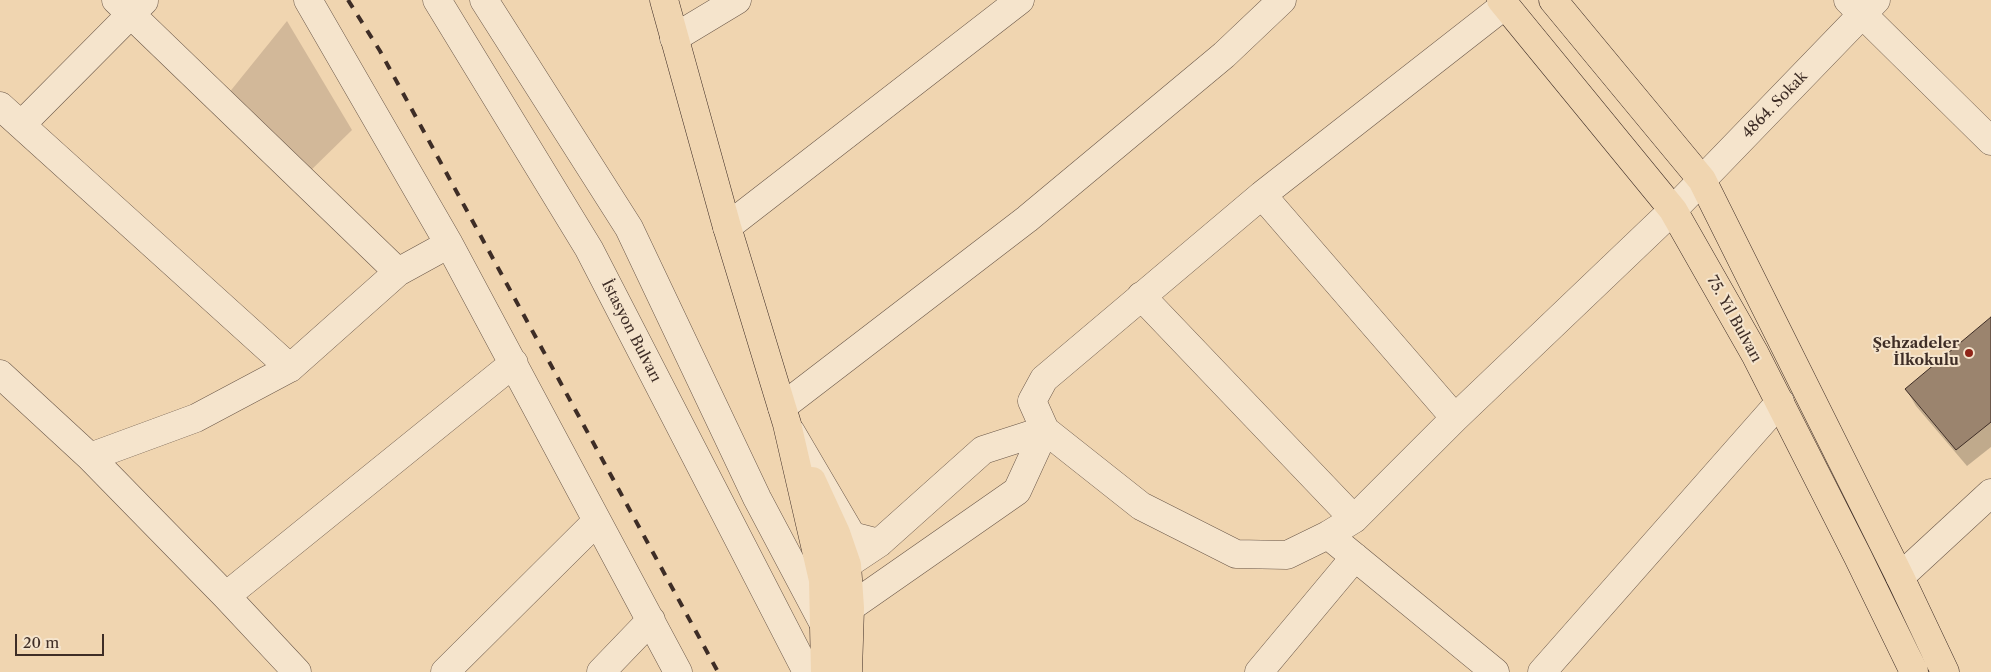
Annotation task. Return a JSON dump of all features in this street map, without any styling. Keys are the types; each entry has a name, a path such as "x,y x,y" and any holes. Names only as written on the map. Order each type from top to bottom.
{"main road":[{"path":"664,0 728,227 785,416 823,580 824,625 840,669"},
{"name":"75. Yıl Bulvarı","path":"1552,0 1702,180 1900,577 1945,672"},
{"name":"75. Yıl Bulvarı","path":"1503,2 1673,210 1755,354 1914,672"},
{"path":"785,416 836,532 847,565 850,608 840,669"}],"street":[{"path":"308,0 449,244 678,672"},
{"name":"İstasyon Bulvarı","path":"437,0 590,249 807,672"},
{"path":"484,0 629,228 757,498 824,625 1017,491 1045,430 1032,401 1044,379 1262,195 1503,2"},
{"path":"674,38 738,0"},
{"path":"728,227 1020,0"},
{"path":"879,543 852,536 785,416 1027,219 1224,55 1282,0"},
{"path":"22,124 131,5 398,272"},
{"path":"1862,5 1991,141"},
{"name":"4864. Sokak","path":"1045,430 1141,506 1236,554 1287,555 1328,535 1354,519 1455,418 1673,210 1862,5"},
{"path":"0,106 290,368"},
{"path":"1262,195 1455,418"},
{"path":"90,457 196,418 290,368 398,272 449,244"},
{"path":"1141,296 1354,519"},
{"path":"226,596 514,364"},
{"path":"0,374 90,457 298,672"},
{"path":"1542,672 1780,402"},
{"path":"823,580 879,543 983,450 1045,430"},
{"path":"1900,577 1991,492"},
{"path":"444,672 597,521"},
{"path":"1328,535 1495,672"},
{"path":"1259,672 1355,557"},
{"path":"601,672 651,620"}],"shaded area":[{"path":"287,21 352,130 304,177 224,99"}],"building":[{"name":"Şehzadeler İlkokulu","path":"1991,317 1991,422 1956,450 1905,389"}],"railway":[{"path":"348,0 380,51 718,672"}],"place":[{"name":"Şehzadeler İlkokulu","path":"1969,353"}]}
